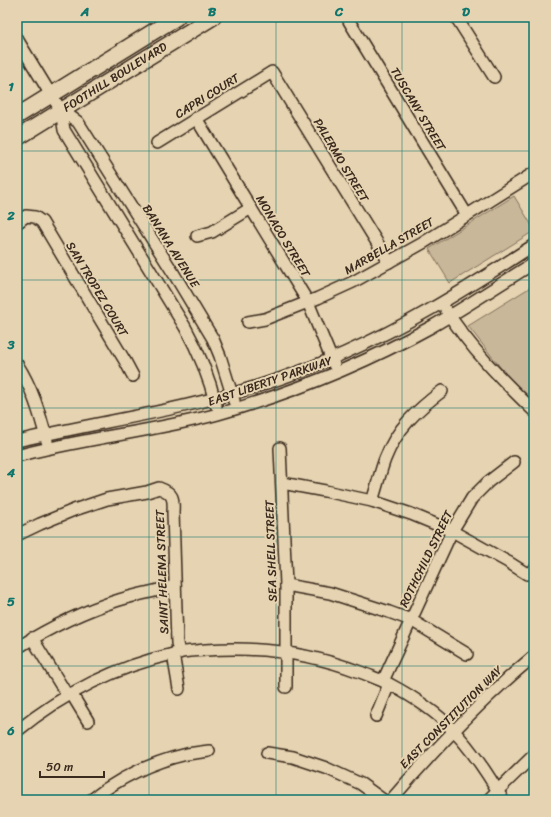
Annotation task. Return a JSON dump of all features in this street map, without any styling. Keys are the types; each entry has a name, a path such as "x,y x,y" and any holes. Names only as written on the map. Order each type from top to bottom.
{"main road":[{"name":"FOOTHILL BOULEVARD","path":"17,116 178,17"},
{"name":"FOOTHILL BOULEVARD","path":"17,138 212,17"}],"street":[{"path":"456,17 494,77"},
{"name":"TUSCANY STREET","path":"351,18 467,215"},
{"name":"BANANA AVENUE","path":"17,39 50,95 62,110 78,122 200,316 213,339 220,356 236,408"},
{"name":"CAPRI COURT","path":"157,142 272,72"},
{"name":"PALERMO STREET","path":"272,72 389,262"},
{"path":"62,110 64,130 191,338 208,377 219,414"},
{"name":"MONACO STREET","path":"196,118 308,302 337,372"},
{"name":"MARBELLA STREET","path":"248,322 265,319 352,282 423,243 534,174"},
{"path":"196,236 212,232 251,208"},
{"name":"SAN TROPEZ COURT","path":"17,223 26,216 36,217 42,222 133,376"},
{"name":"EAST LIBERTY PARKWAY","path":"17,441 72,428 129,418 215,399 259,386 304,370 332,359 372,340 442,303 534,245"},
{"name":"EAST LIBERTY PARKWAY","path":"17,456 48,448 219,414 289,391 337,372 390,348 450,316 534,263"},
{"path":"442,303 450,316 483,359 534,411"},
{"path":"17,364 23,372 32,393 48,448"},
{"path":"372,501 385,460 394,440 408,420 442,391"},
{"name":"SEA SHELL STREET","path":"280,448 286,585 286,687"},
{"name":"ROTHCHILD STREET","path":"376,716 386,683 410,620 452,531 472,498 488,482 514,462"},
{"path":"282,483 325,490 372,501 411,514 452,531 527,574 534,570"},
{"name":"SAINT HELENA STREET","path":"17,535 74,510 107,499 147,492 160,488 168,491 174,501 176,653 179,689"},
{"path":"286,585 330,593 410,620 467,654"},
{"path":"17,648 32,638 84,612 120,599 175,586"},
{"path":"32,638 88,721"},
{"path":"17,731 44,710 69,694 135,664 176,653 232,649 286,652 319,658 348,668 386,683 418,702 435,714 454,731 471,750 503,800"},
{"name":"EAST CONSTITUTION WAY","path":"391,800 420,766 454,731 510,676 534,656"},
{"path":"91,800 113,784 149,766 164,760 188,754 209,751"},
{"path":"267,752 293,757 326,768 361,784 383,800"},
{"path":"488,800 534,755"}],"shaded area":[{"path":"514,196 534,231 450,283 429,249"},
{"path":"534,285 534,401 508,377 468,326"}]}
